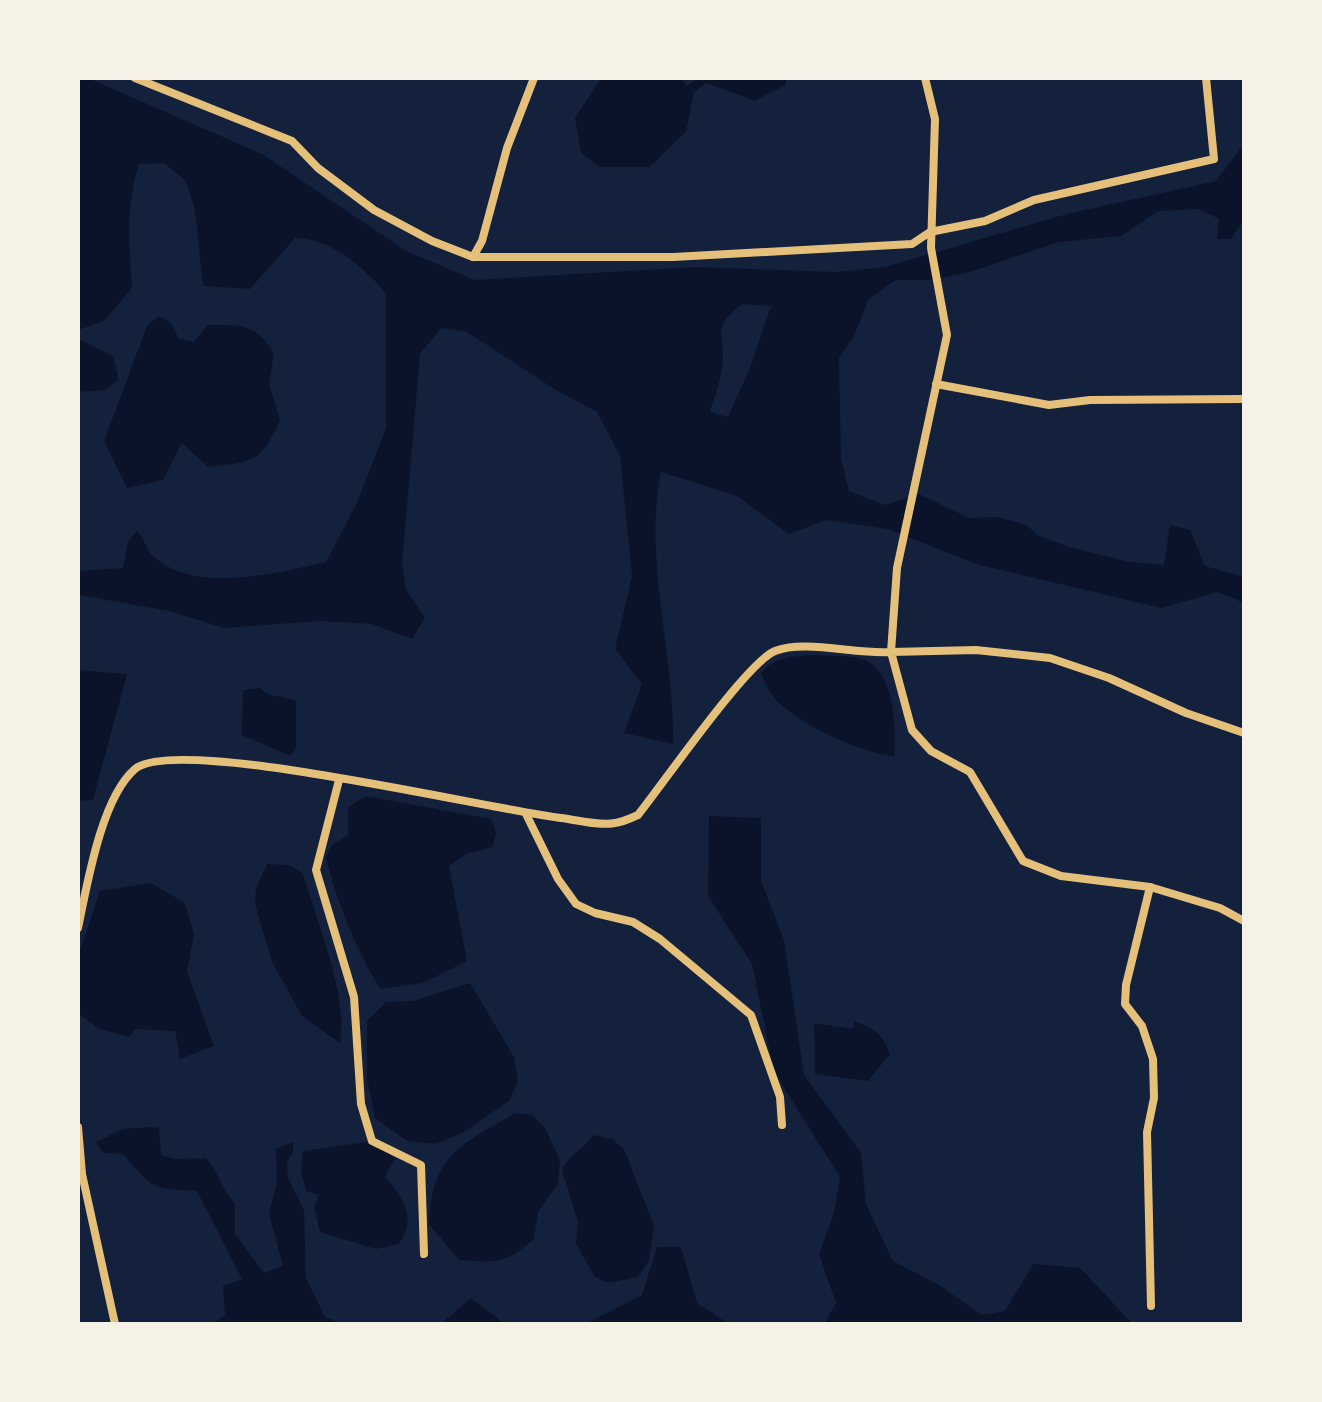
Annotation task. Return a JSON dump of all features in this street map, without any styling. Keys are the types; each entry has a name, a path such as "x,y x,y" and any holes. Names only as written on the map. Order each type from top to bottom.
{"street":[{"path":"135,78 292,141 318,168 374,210 432,241 473,257 805,253 912,244 930,232 985,221 1034,200 1214,159 1206,78"},
{"path":"473,257 482,241 507,148 534,78"},
{"path":"925,78 935,119 931,248 947,335 897,568 891,652 912,730 931,751 970,772 1023,861 1061,876 1150,887 1220,908 1244,921"},
{"path":"936,384 1049,405 1090,400 1244,399"},
{"path":"78,928 97,841 120,790 136,768 165,758 238,762 526,814 614,824 638,815 751,670 775,651 806,647 866,654 976,650 1050,658 1109,678 1186,713 1244,733"},
{"path":"339,780 316,870 354,997 361,1104 372,1141 421,1165 424,1254"},
{"path":"526,814 558,879 576,904 595,913 633,922 660,939 751,1015 780,1097 782,1125"},
{"path":"1150,887 1126,985 1125,1004 1142,1026 1153,1059 1154,1098 1147,1132 1151,1306"},
{"path":"78,1127 80,1174 115,1324"}],"water":[{"path":"78,78 88,78 262,154 408,252 475,280 696,267 837,272 885,267 1067,214 1216,181 1244,144 1244,220 1231,239 1217,239 1219,219 1199,209 1158,211 1121,236 1059,242 967,273 928,280 896,280 869,299 854,336 839,358 841,459 849,491 885,505 919,494 969,518 997,517 1027,525 1037,535 1066,546 1130,562 1164,565 1170,525 1190,530 1205,566 1244,577 1244,603 1218,592 1161,608 976,564 888,529 826,520 789,534 737,496 661,472 656,505 657,572 673,744 624,733 642,684 615,649 632,576 620,456 597,412 556,390 467,332 441,328 420,354 402,565 406,590 425,618 412,639 372,624 320,621 224,628 170,611 78,595 78,571 123,568 128,541 137,531 153,556 171,568 191,575 237,578 326,562 357,503 386,428 386,293 367,273 334,249 295,238 250,289 203,286 195,210 186,181 164,163 139,164 130,210 132,288 104,321 78,330","holes":["742,304 771,306 750,368 728,417 710,412 722,367 723,324"]},
{"path":"601,78 682,78 686,86 699,78 787,78 785,85 755,101 706,83 694,92 686,132 650,167 599,167 581,152 575,118"},
{"path":"159,316 171,323 179,339 194,342 208,325 239,326 260,336 274,353 269,384 280,420 267,445 254,458 236,464 208,467 182,443 163,480 127,488 104,441 147,326"},
{"path":"78,339 113,356 119,380 105,390 78,392"},
{"path":"810,655 862,659 882,675 891,701 895,756 866,750 830,735 796,716 773,696 761,674 766,668 782,659"},
{"path":"78,670 127,674 93,800 78,801"},
{"path":"260,688 267,694 296,700 296,746 291,756 242,735 243,690"},
{"path":"366,796 491,819 496,832 493,847 466,854 449,866 467,961 423,983 381,989 356,943 335,889 326,857 332,845 348,835 348,807"},
{"path":"709,816 761,818 761,881 784,940 804,1075 861,1153 866,1204 893,1261 939,1285 982,1315 1005,1311 1033,1264 1080,1268 1133,1324 824,1324 836,1303 819,1254 834,1213 840,1177 774,1072 752,964 708,896"},
{"path":"267,864 290,865 303,874 336,982 342,1025 340,1043 302,1016 272,962 255,904 256,888"},
{"path":"151,883 185,903 194,934 187,971 214,1046 180,1059 175,1031 135,1029 130,1037 100,1029 79,1014 79,953 100,891"},
{"path":"470,983 514,1057 518,1081 510,1100 466,1131 436,1144 407,1141 375,1118 367,1078 367,1021 386,1002 413,1001"},
{"path":"854,1021 877,1033 890,1054 868,1081 815,1074 814,1023 853,1029"},
{"path":"515,1113 532,1115 544,1126 560,1160 558,1184 538,1212 534,1239 524,1247 500,1260 459,1260 429,1224 436,1182 453,1154"},
{"path":"159,1128 161,1155 175,1159 206,1158 235,1204 235,1234 264,1273 283,1266 269,1214 277,1181 276,1149 293,1142 293,1153 287,1162 288,1178 304,1210 306,1278 325,1317 342,1324 213,1324 225,1315 223,1286 242,1279 197,1191 154,1185 123,1154 103,1153 96,1142 123,1129"},
{"path":"593,1135 612,1139 624,1149 654,1226 649,1261 638,1277 608,1283 595,1277 576,1244 578,1222 562,1170"},
{"path":"372,1141 395,1159 385,1176 406,1208 408,1217 405,1234 399,1244 376,1249 320,1232 314,1207 319,1195 306,1191 301,1171 303,1151"},
{"path":"657,1247 681,1247 697,1303 729,1324 585,1324 642,1295"},
{"path":"471,1298 505,1324 435,1324 442,1323"}]}
